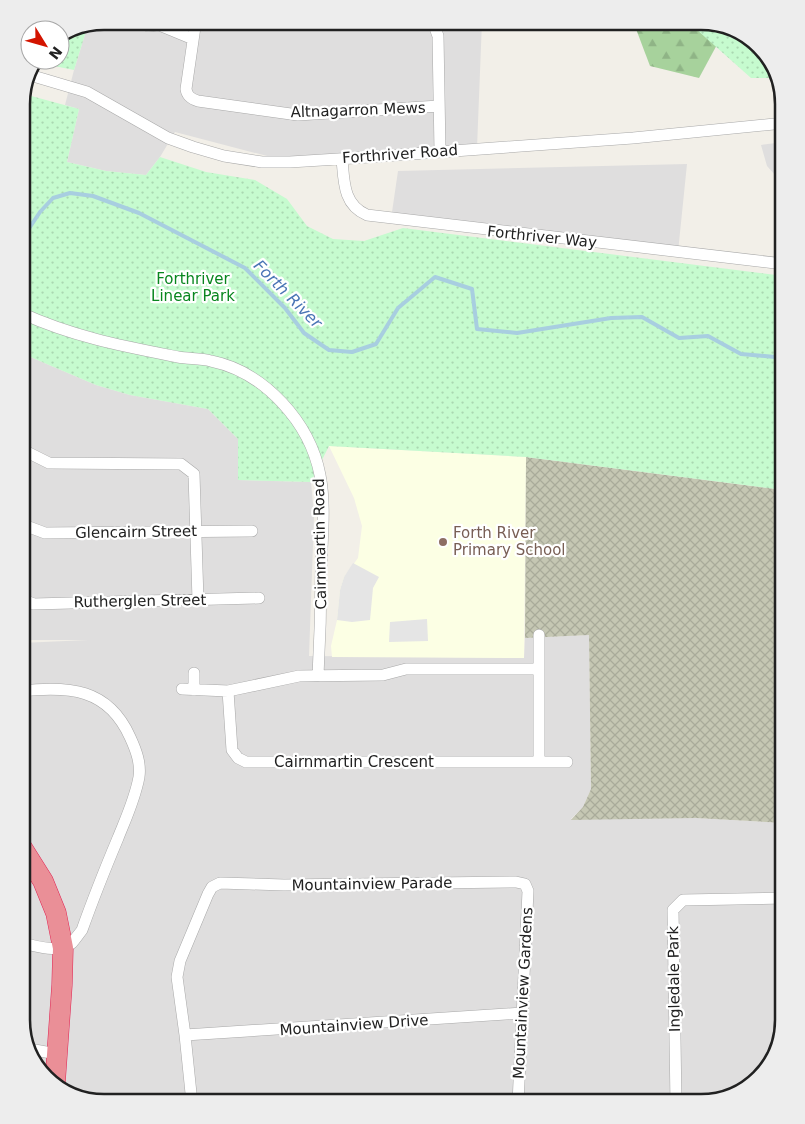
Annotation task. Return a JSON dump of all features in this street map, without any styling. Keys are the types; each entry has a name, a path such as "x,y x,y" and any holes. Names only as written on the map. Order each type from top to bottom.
{"highway":[{"path":"30,860 43,881 53,905 63,948 56,1075"}],"street":[{"path":"171,30 193,39 194,30"},
{"path":"436,30 438,36 440,151"},
{"name":"Altnagarron Mews","path":"193,39 186,89 187,94 192,99 198,101 298,115 439,106"},
{"name":"Forthriver Road","path":"36,77 87,92 168,138 224,156 272,162 342,159 642,137 775,124"},
{"name":"Forthriver Way","path":"342,159 346,195 354,208 367,215 775,263"},
{"name":"Cairnmartin Road","path":"30,317 52,326 113,344 212,361 248,375 268,388 283,403 311,443 320,477 323,510 318,676"},
{"path":"30,454 49,464 181,464 194,474 198,600"},
{"name":"Glencairn Street","path":"30,527 45,533 252,531"},
{"name":"Rutherglen Street","path":"30,602 34,604 259,598"},
{"path":"539,635 540,762"},
{"path":"194,673 188,690 228,691 299,676 383,675 406,669 539,669"},
{"path":"30,690 61,688 80,692 93,697 108,707 122,721 137,753 139,775 134,801 82,930 72,942 63,948 30,945"},
{"name":"Cairnmartin Crescent","path":"228,691 232,750 238,758 246,762 567,762"},
{"name":"Mountainview Parade","path":"185,1035 177,977 180,961 208,894 212,887 220,883 294,885 516,882 524,884"},
{"name":"Mountainview Gardens","path":"518,1094 528,891 524,884"},
{"name":"Ingledale Park","path":"676,1094 673,910 683,900 775,898"},
{"name":"Mountainview Drive","path":"185,1035 522,1013"},
{"path":"185,1035 191,1094"},
{"path":"37,1050 57,1054"}],"shaded area":[{"path":"482,30 477,148 290,162 175,132 160,157 146,175 106,171 67,162 79,109 65,105 86,33 90,31"},
{"path":"775,143 775,175 767,166 761,145"},
{"path":"687,164 678,252 391,219 398,171"},
{"path":"30,357 96,385 130,395 208,409 238,439 238,480 311,482 314,516 309,656 524,658 525,638 589,635 591,789 583,807 571,819 696,818 775,822 775,1020 772,1039 765,1057 746,1079 738,1084 720,1091 700,1094 100,1094 81,1090 63,1081 45,1065 40,1057 33,1039 30,1020 30,643 88,640 30,640"},
{"name":"Forth River Primary School","path":"329,446 526,457 524,658 332,657 331,646 337,620 340,590 344,577 358,558 362,526 354,498"},
{"path":"526,457 775,489 775,822 696,818 571,820 583,807 591,789 589,635 525,638"},
{"path":"353,563 379,577 373,588 370,620 352,622 337,620 340,590 344,577"},
{"path":"427,619 428,641 389,642 390,622"}],"green space":[{"path":"636,30 705,30 723,34 699,78 650,66"},
{"path":"697,30 715,31 724,34 742,43 753,52 760,59 770,78 751,78"},
{"path":"86,33 74,70 70,69 70,39"},
{"name":"Forthriver Linear Park","path":"31,96 79,109 67,162 106,171 146,175 160,157 206,172 255,180 287,199 307,226 333,239 364,241 403,228 775,275 775,489 526,457 329,446 311,482 238,480 238,439 208,409 130,395 96,385 30,357"}],"waterway":[{"name":"Forth River","path":"30,227 53,198 70,193 93,196 139,213 245,268 285,308 304,333 329,350 352,352 376,344 398,308 435,277 472,289 477,329 517,333 611,318 642,317 679,338 708,336 741,354 775,357"}],"place":[{"name":"Forth River Primary School","path":"443,542"}]}
